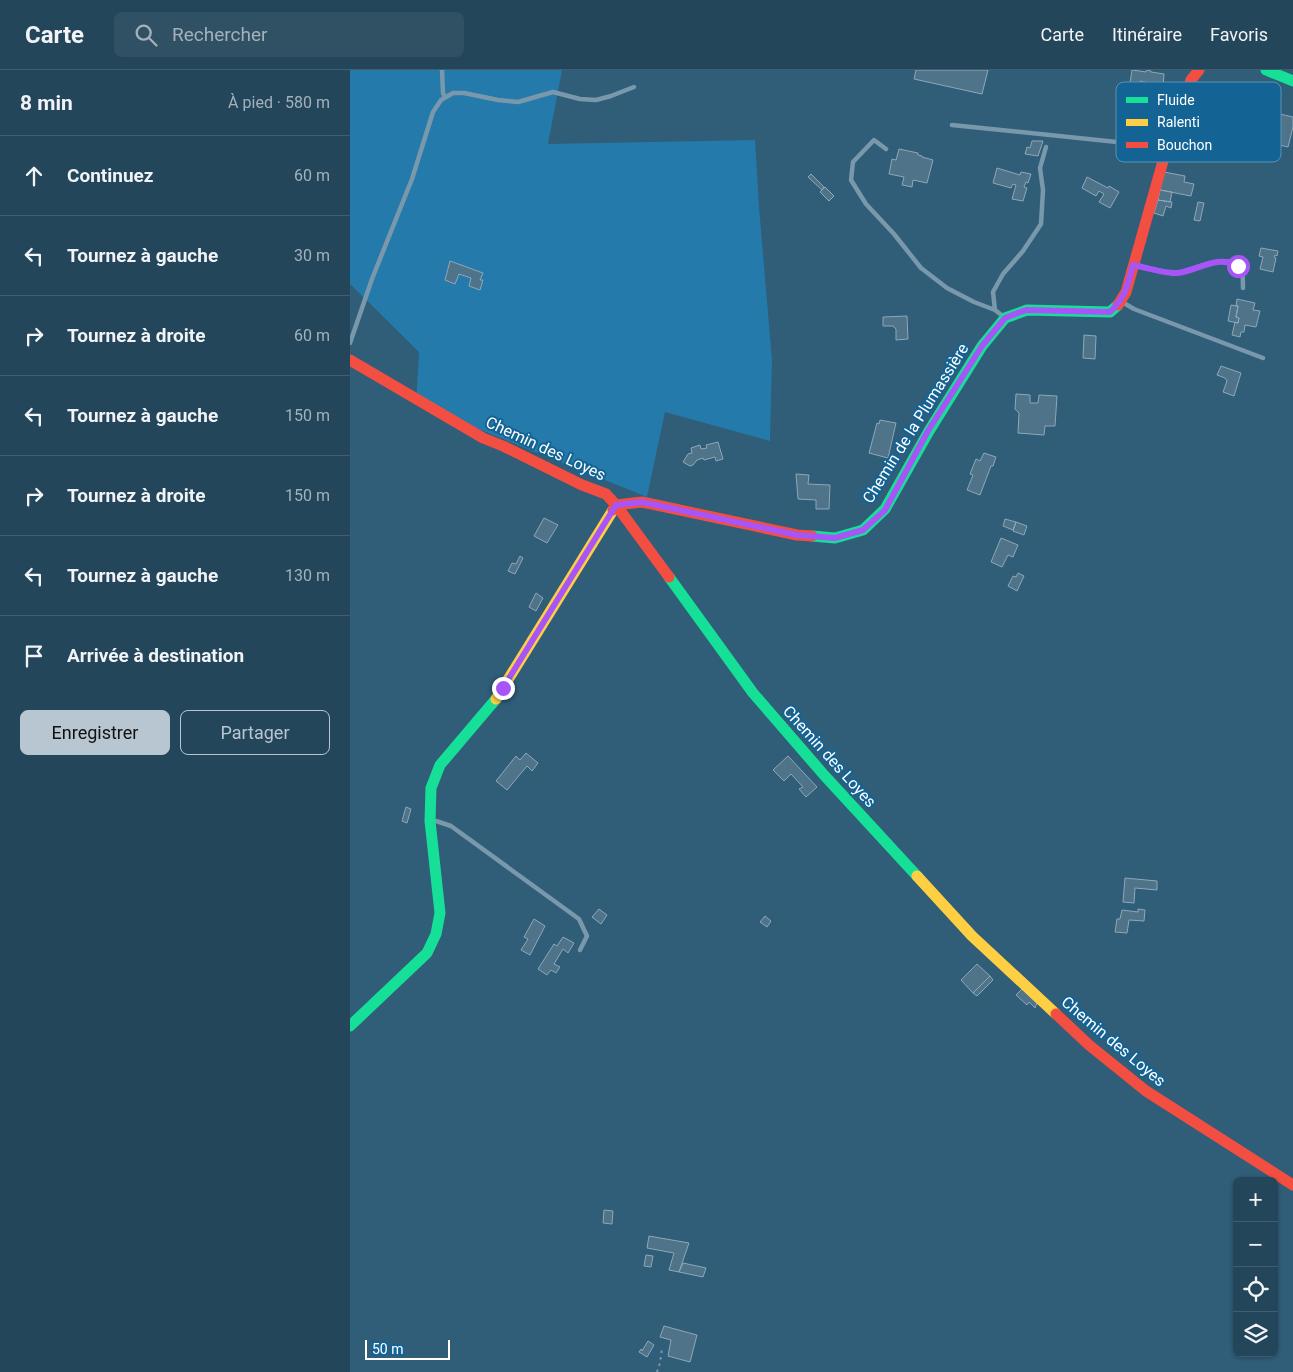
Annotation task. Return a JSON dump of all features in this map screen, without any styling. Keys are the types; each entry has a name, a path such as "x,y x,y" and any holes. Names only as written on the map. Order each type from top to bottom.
{"street":[{"path":"1190,82 1199,70"},
{"path":"1266,70 1293,81"},
{"path":"1005,318 1026,310 1110,312 1121,302 1126,292 1163,162"},
{"name":"Chemin de la Plumassière","path":"616,505 642,502 797,535 835,538 863,530 885,510 928,431 982,346 1005,318"},
{"name":"Chemin des Loyes","path":"350,360 483,438 582,485 606,494 616,505 753,694 824,775 972,936 1089,1045 1146,1091 1293,1185"},
{"path":"350,1026 427,953 436,934 440,913 430,821 431,788 440,765 500,694 616,505"}],"lane":[{"path":"442,70 443,93 446,97"},
{"path":"350,343 409,186 433,112 441,100 453,94 464,93 518,102 553,92 580,99 596,100 634,87"},
{"path":"952,125 1116,142"},
{"path":"886,149 874,140 853,162 851,180 866,204 894,234 921,268 946,288 995,310 1005,318"},
{"path":"995,310 993,292 996,286 1003,274 1023,251 1040,224 1043,190 1040,168 1046,147"},
{"path":"1133,265 1176,273 1214,262 1232,263 1238,266 1242,274 1243,288"},
{"path":"1121,302 1263,358"},
{"path":"430,821 451,826 579,919 587,936 580,950"}],"path":[{"path":"657,1372 662,1348"}],"shaded area":[{"path":"350,70 562,70 548,144 755,140 772,360 770,441 665,412 647,497 416,404 419,352 350,284"}],"building":[{"path":"916,70 988,70 982,94 914,79"},
{"path":"1132,70 1146,72 1147,70 1164,74 1163,82 1130,82"},
{"path":"1281,114 1293,117 1293,127 1288,147 1281,145"},
{"path":"1032,141 1043,141 1038,156 1025,154 1027,147 1030,148"},
{"path":"899,149 918,153 922,157 933,160 927,183 913,180 912,187 902,185 904,177 889,174 892,159 896,160"},
{"path":"997,168 1020,175 1021,172 1031,174 1028,183 1026,182 1024,187 1027,188 1023,201 1012,199 1016,185 1013,184 1011,188 993,183"},
{"path":"1164,172 1185,176 1184,182 1194,184 1191,196 1160,190"},
{"path":"811,174 824,187 822,190 808,177"},
{"path":"1087,177 1119,192 1110,208 1099,202 1104,194 1099,191 1096,196 1082,188"},
{"path":"825,187 834,196 829,201 820,192"},
{"path":"1160,190 1172,192 1170,202 1158,200"},
{"path":"1158,200 1172,202 1171,208 1166,206 1163,216 1154,213"},
{"path":"1198,202 1204,203 1200,221 1194,220"},
{"path":"1261,248 1278,251 1277,256 1275,255 1274,257 1276,258 1273,272 1260,269 1263,257 1259,256"},
{"path":"450,261 483,273 480,280 483,280 480,290 469,286 471,278 459,274 455,284 445,280"},
{"path":"1237,299 1255,303 1253,310 1260,311 1256,327 1245,325 1244,332 1241,332 1240,337 1232,335 1235,322 1238,323 1239,318 1236,317"},
{"path":"1231,305 1238,306 1236,317 1239,318 1238,323 1228,321"},
{"path":"907,316 908,339 896,340 896,329 893,326 883,326 883,317"},
{"path":"1084,335 1096,336 1095,359 1083,358"},
{"path":"1221,366 1241,373 1234,396 1223,392 1227,381 1225,378 1217,375"},
{"path":"1016,394 1030,395 1030,403 1038,403 1039,395 1057,396 1055,426 1045,426 1044,435 1018,433 1019,413 1015,409"},
{"path":"880,420 896,423 888,458 869,453 877,423 879,424"},
{"path":"718,442 723,459 716,461 715,457 704,460 703,458 690,466 683,462 688,454 692,453 691,448 700,445 701,449 707,448 706,445"},
{"path":"984,453 996,457 980,495 967,490 973,475 970,474 976,459 980,461"},
{"path":"796,474 809,475 808,484 830,485 829,509 816,509 816,500 798,499"},
{"path":"544,518 558,525 547,543 534,536"},
{"path":"1005,519 1016,522 1013,530 1003,526"},
{"path":"1016,522 1027,526 1024,535 1013,531"},
{"path":"1001,538 1018,545 1013,557 1008,555 1002,567 991,562"},
{"path":"520,556 523,558 515,574 508,571 512,563 516,564"},
{"path":"1018,573 1024,576 1017,591 1008,586 1013,576 1016,577"},
{"path":"536,593 543,598 536,611 529,607"},
{"path":"526,753 538,763 532,771 527,766 507,790 496,781 516,756 520,760"},
{"path":"788,756 817,787 806,797 799,789 803,787 791,774 784,781 773,770"},
{"path":"406,807 411,809 407,823 402,821"},
{"path":"1125,878 1157,881 1157,890 1135,888 1134,903 1123,902"},
{"path":"599,909 607,915 601,924 592,917"},
{"path":"1138,909 1145,910 1144,921 1129,920 1127,933 1115,932 1117,919 1120,919 1122,910 1138,912"},
{"path":"765,916 771,921 767,927 760,922"},
{"path":"534,919 545,926 530,955 521,950 528,939 524,937"},
{"path":"563,937 574,943 568,953 563,949 554,964 560,967 556,973 551,970 547,975 538,969 554,944 557,946"},
{"path":"977,964 990,976 973,993 961,980"},
{"path":"990,976 993,980 977,996 973,993"},
{"path":"1022,989 1037,1003 1035,1008 1029,1002 1027,1005 1016,995"},
{"path":"604,1210 613,1211 612,1224 603,1223"},
{"path":"649,1236 689,1243 679,1272 669,1270 674,1253 647,1248"},
{"path":"646,1255 653,1256 651,1267 644,1266"},
{"path":"683,1263 706,1268 703,1277 679,1272"},
{"path":"664,1326 697,1335 690,1362 668,1356 671,1340 660,1337"},
{"path":"648,1341 654,1345 647,1357 639,1352 641,1349 642,1351"}],"traffic: fast":[{"path":"1266,70 1293,81"},
{"path":"812,536 835,538 863,530 885,509 929,431 982,346 1005,318 1027,310 1110,312 1118,305"},
{"path":"669,577 753,693 824,775 917,876"},
{"path":"350,1026 427,953 436,934 440,913 430,821 431,788 440,765 496,699"}],"traffic: slow":[{"path":"496,699 613,510"},
{"path":"917,876 972,936 1056,1014"}],"traffic: jam":[{"path":"1190,82 1199,70"},
{"path":"1118,305 1126,292 1163,162"},
{"path":"350,360 483,438 582,485 606,494 669,577"},
{"path":"613,510 616,505 642,502 797,535 812,536"},
{"path":"1056,1014 1089,1045 1146,1091 1293,1185"}],"route":[{"path":"503,688 616,505 642,502 797,535 835,538 863,530 885,510 928,431 982,346 1005,318 1026,310 1110,312 1121,302 1126,292 1133,265 1176,273 1221,261 1238,266"}]}
